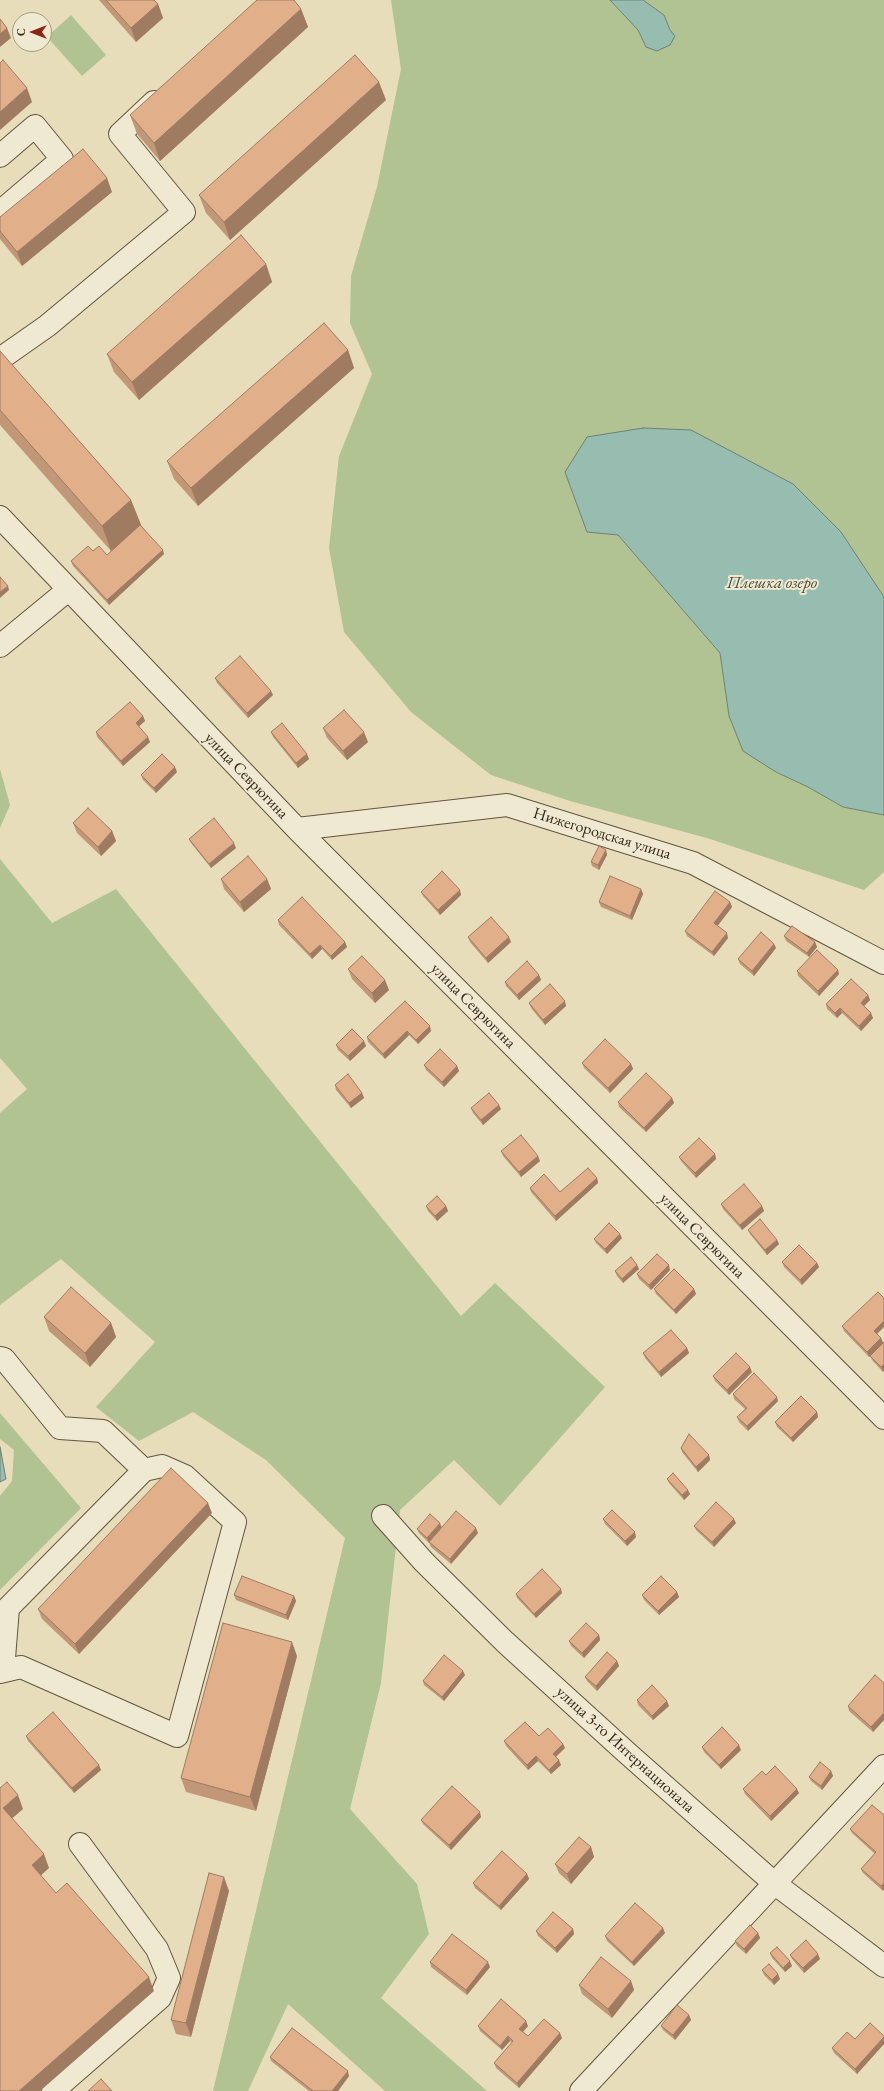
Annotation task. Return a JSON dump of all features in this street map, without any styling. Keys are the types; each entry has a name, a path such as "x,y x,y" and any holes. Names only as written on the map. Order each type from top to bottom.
{"street":[{"path":"0,359 48,326 184,212 120,134 166,91"},
{"path":"0,156 35,126 62,159 0,212"},
{"name":"улица Севрюгина","path":"0,517 296,829 884,1418"},
{"path":"0,646 68,590"},
{"name":"Нижегородская улица","path":"296,829 507,805 693,863 884,963"},
{"path":"0,1358 4,1358 60,1428 103,1431 144,1470"},
{"path":"162,1466 185,1476 235,1522 177,1736 21,1667 1,1672 8,1608 144,1470 162,1466"},
{"name":"улица 3-го Интернационала","path":"384,1516 424,1562 505,1642 774,1883 884,1966"},
{"path":"581,2091 884,1766"},
{"path":"53,2091 160,1998 170,1978 157,1949 80,1844"}],"green space":[{"path":"391,0 610,0 638,30 646,47 670,30 664,15 643,0 884,0 884,597 841,532 587,532 618,534 720,653 729,716 776,772 808,787 843,807 884,815 884,872 864,890 707,838 570,801 491,775 411,712 344,632 329,548 339,456 372,374 350,323 351,276 377,187 401,69"},
{"path":"71,15 106,55 82,76 52,43 52,32"},
{"path":"0,769 10,805 0,828"},
{"path":"0,859 52,923 116,889 461,1316 495,1283 605,1387 500,1506 454,1460 400,1510 381,1683 350,1809 417,1884 429,1934 381,1998 487,2091 385,2091 288,2004 248,2091 213,2091 345,1538 266,1460 193,1412 139,1441 96,1407 155,1342 61,1259 0,1305 0,1113 27,1089 0,1058"},
{"path":"0,1413 81,1508 0,1590 0,1496 12,1481 14,1450 0,1439"}],"water":[{"path":"610,0 643,0 664,15 670,30 675,36 670,45 657,51 646,47 638,30"},
{"name":"Плешка озеро","path":"643,428 691,430 793,484 841,532 884,597 884,815 843,807 808,787 776,772 743,751 729,716 720,653 618,535 587,532 565,472 587,437"},
{"path":"0,1447 6,1479 0,1482"}],"building":[{"path":"106,0 154,0 158,4 131,28"},
{"path":"257,0 294,0 301,9 154,143 130,115"},
{"path":"0,19 7,28 0,34"},
{"path":"355,55 379,82 224,222 199,195"},
{"path":"3,60 27,88 0,112 0,63"},
{"path":"83,149 107,178 17,252 0,231 0,217"},
{"path":"241,235 266,264 132,382 107,354"},
{"path":"324,323 348,350 191,488 167,461"},
{"path":"0,351 131,500 102,526 0,410"},
{"path":"140,525 163,550 107,600 71,561 88,546 93,551 99,546 107,555"},
{"path":"0,577 8,586 0,592"},
{"path":"240,656 271,691 247,713 215,678"},
{"path":"130,702 143,716 136,723 148,737 121,761 96,732"},
{"path":"344,710 364,732 343,751 323,728"},
{"path":"282,723 307,754 296,763 271,732"},
{"path":"162,754 175,767 154,788 141,775"},
{"path":"88,808 112,831 98,847 73,823"},
{"path":"214,818 234,843 209,864 189,839"},
{"path":"599,846 606,850 598,865 591,862"},
{"path":"248,856 267,879 240,902 221,879"},
{"path":"442,871 460,890 438,910 421,892"},
{"path":"610,876 641,889 630,916 599,902"},
{"path":"715,891 730,902 714,923 727,933 712,952 685,931"},
{"path":"302,897 345,942 331,956 320,945 310,954 278,920"},
{"path":"491,917 509,937 486,958 468,937"},
{"path":"792,926 815,942 807,953 784,936"},
{"path":"761,932 774,944 752,971 738,959"},
{"path":"817,950 838,970 818,991 797,971"},
{"path":"362,956 385,980 372,993 348,969"},
{"path":"527,961 539,975 517,995 505,982"},
{"path":"851,979 868,995 861,1003 871,1013 859,1026 840,1008 835,1013 826,1004"},
{"path":"550,984 565,1001 543,1020 529,1003"},
{"path":"405,1001 430,1026 416,1040 407,1031 383,1054 367,1037"},
{"path":"352,1029 364,1041 348,1056 336,1045"},
{"path":"605,1039 631,1064 608,1088 582,1063"},
{"path":"440,1049 457,1066 442,1082 424,1065"},
{"path":"646,1073 672,1098 644,1128 618,1102"},
{"path":"348,1074 362,1093 349,1103 335,1085"},
{"path":"489,1093 499,1105 481,1120 471,1108"},
{"path":"521,1135 538,1156 519,1172 501,1151"},
{"path":"699,1138 715,1154 695,1173 679,1157"},
{"path":"588,1168 597,1178 555,1216 530,1188 544,1174 560,1192"},
{"path":"744,1184 762,1206 740,1225 721,1204"},
{"path":"437,1196 446,1206 435,1216 426,1206"},
{"path":"760,1219 777,1240 765,1250 748,1230"},
{"path":"609,1223 620,1234 605,1249 594,1239"},
{"path":"799,1245 817,1263 800,1280 782,1262"},
{"path":"657,1254 669,1265 649,1285 637,1274"},
{"path":"631,1257 637,1265 622,1279 615,1271"},
{"path":"674,1269 694,1289 674,1310 654,1289"},
{"path":"71,1287 111,1323 85,1353 44,1317"},
{"path":"878,1292 884,1298 884,1321 874,1331 881,1338 867,1352 842,1326"},
{"path":"671,1330 687,1348 659,1372 643,1353"},
{"path":"884,1342 884,1364 881,1367 870,1356"},
{"path":"736,1353 750,1367 727,1390 713,1376"},
{"path":"754,1373 777,1397 747,1426 737,1417 747,1408 733,1394"},
{"path":"801,1396 817,1412 791,1438 775,1422"},
{"path":"689,1434 709,1455 696,1467 681,1448"},
{"path":"171,1468 208,1503 75,1644 38,1609"},
{"path":"673,1473 688,1490 682,1495 667,1479"},
{"path":"716,1502 734,1519 712,1542 694,1526"},
{"path":"612,1510 635,1532 625,1541 603,1519"},
{"path":"456,1511 476,1528 450,1559 429,1542"},
{"path":"430,1514 440,1523 427,1538 417,1529"},
{"path":"542,1569 561,1589 534,1614 516,1594"},
{"path":"242,1576 294,1596 286,1615 234,1595"},
{"path":"661,1576 677,1592 658,1611 642,1595"},
{"path":"223,1623 292,1642 250,1797 181,1778"},
{"path":"586,1623 599,1635 582,1653 569,1641"},
{"path":"607,1652 617,1661 596,1686 585,1677"},
{"path":"444,1655 463,1671 442,1697 423,1681"},
{"path":"875,1675 884,1683 884,1713 871,1727 848,1706"},
{"path":"652,1685 667,1701 652,1716 637,1700"},
{"path":"53,1712 99,1765 72,1788 26,1736"},
{"path":"525,1722 539,1736 548,1728 563,1744 553,1754 559,1760 549,1770 536,1756 527,1765 504,1741"},
{"path":"722,1727 739,1745 719,1765 702,1747"},
{"path":"820,1762 831,1771 821,1786 809,1777"},
{"path":"775,1766 797,1789 770,1816 743,1789 762,1771 766,1775"},
{"path":"7,1782 18,1795 3,1808 44,1854 32,1865 56,1893 67,1883 149,1977 19,2091 0,2091 0,1788"},
{"path":"452,1786 480,1812 449,1845 421,1820"},
{"path":"872,1805 884,1815 884,1883 881,1886 861,1869 876,1852 850,1829"},
{"path":"579,1837 591,1847 567,1874 555,1864"},
{"path":"502,1851 527,1874 499,1906 473,1883"},
{"path":"209,1873 224,1877 186,2023 171,2020"},
{"path":"635,1903 663,1928 632,1962 605,1936"},
{"path":"553,1912 573,1929 555,1948 536,1931"},
{"path":"750,1925 758,1933 744,1949 735,1941"},
{"path":"452,1934 488,1962 466,1990 430,1962"},
{"path":"806,1940 818,1954 803,1968 790,1955"},
{"path":"777,1947 790,1961 783,1968 770,1953"},
{"path":"601,1957 631,1981 608,2009 579,1985"},
{"path":"769,1964 778,1974 772,1980 762,1970"},
{"path":"501,1999 526,2021 519,2029 528,2036 544,2019 560,2033 517,2083 494,2063 513,2041 508,2036 500,2046 478,2026"},
{"path":"677,2005 689,2015 673,2035 661,2026"},
{"path":"870,2023 884,2037 855,2069 832,2048 847,2032 855,2039"},
{"path":"292,2028 348,2071 332,2091 313,2091 270,2057"},
{"path":"101,2079 112,2091 88,2091"}]}
